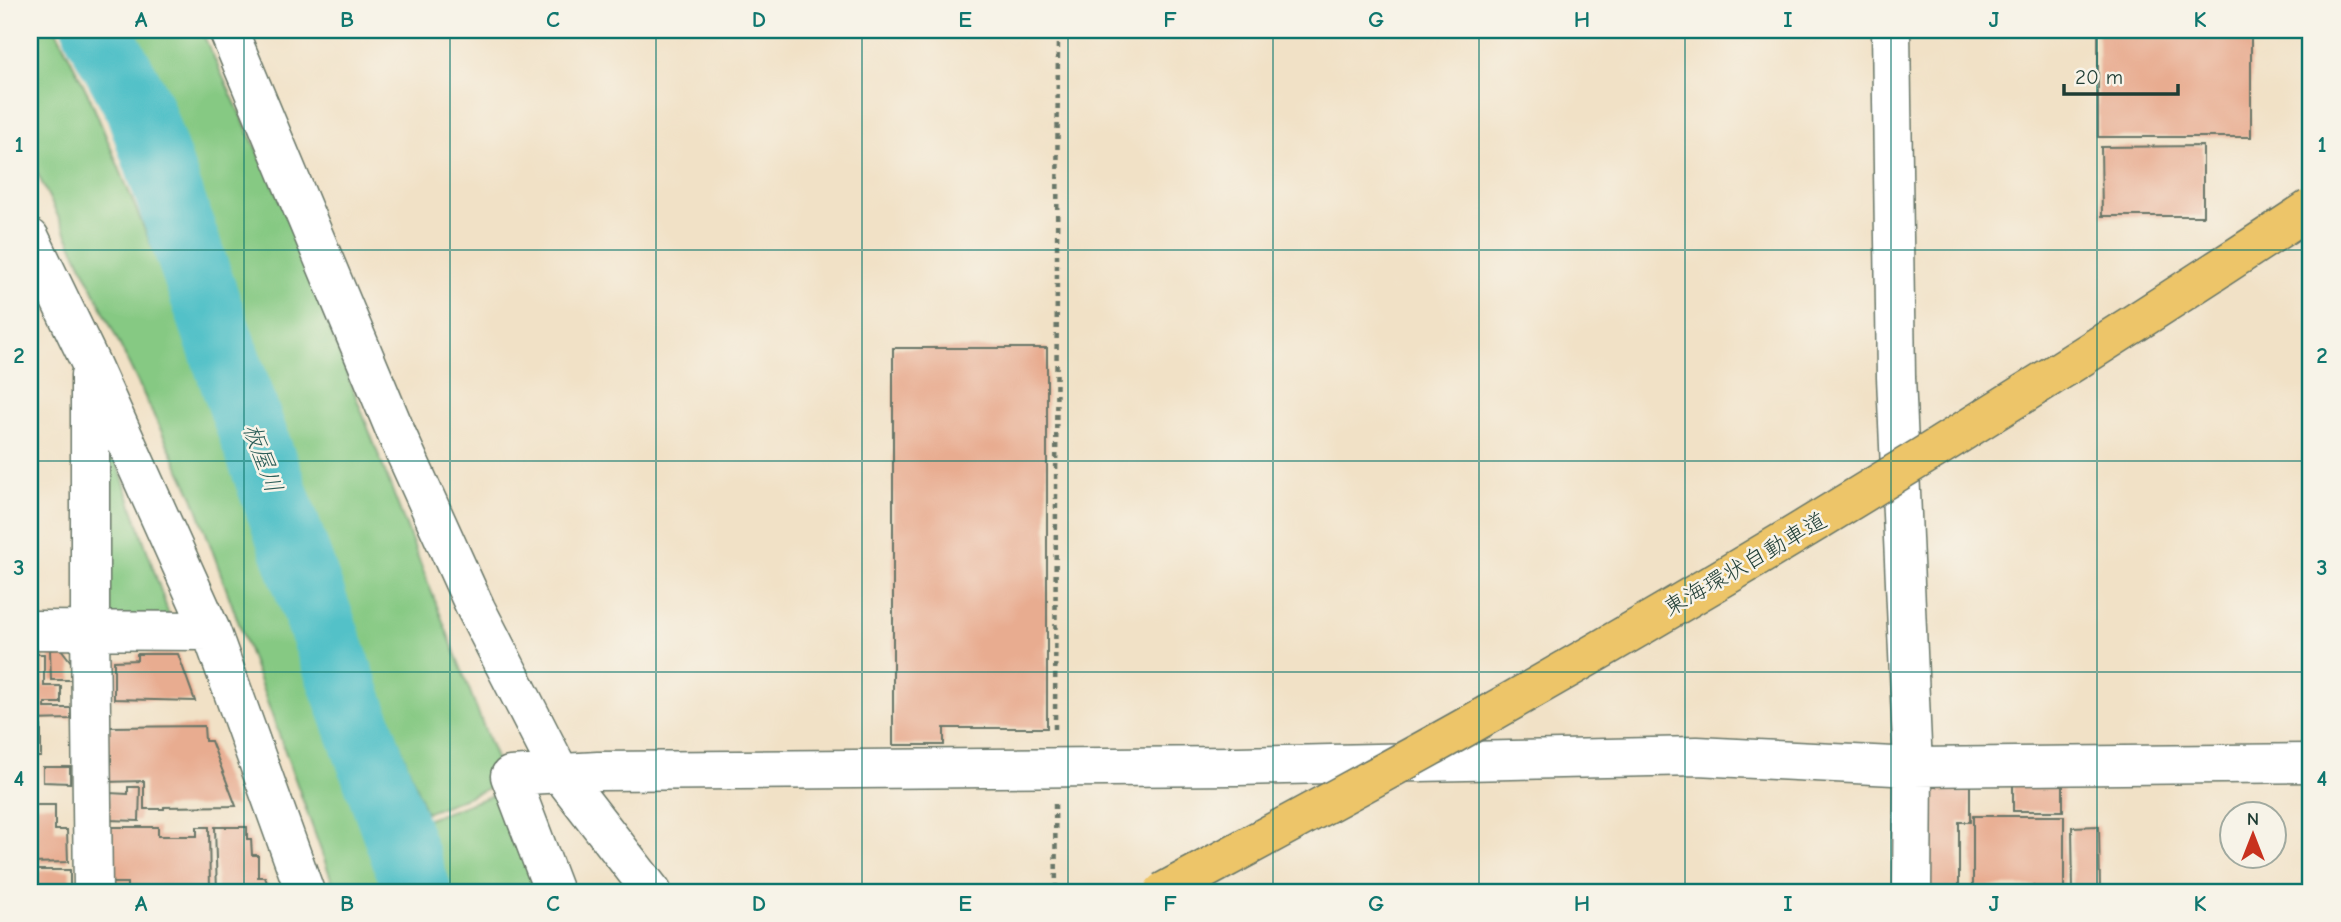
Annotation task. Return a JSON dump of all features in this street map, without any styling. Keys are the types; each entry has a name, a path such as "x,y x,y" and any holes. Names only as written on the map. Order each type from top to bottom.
{"highway":[{"name":"東海環状自動車道","path":"1163,892 1464,728 1818,522 2194,286 2311,208"}],"street":[{"path":"228,30 397,435 475,609 560,773 652,892"},
{"path":"1891,30 1896,377 1913,767 1912,892"},
{"path":"30,238 90,362 211,632 305,892"},
{"path":"90,362 93,892"},
{"path":"30,630 211,632"},
{"path":"554,892 510,776 560,773 1055,768 1698,756 1913,767 2311,763"}],"path":[{"path":"1056,892 1058,30"}],"green space":[{"path":"30,30 56,30 90,98 250,483 399,892 336,892 193,497 30,158"},
{"path":"126,30 201,30 278,195 505,782 426,813"},
{"path":"114,453 170,618 104,619 104,468"},
{"path":"504,791 543,892 452,892 425,820"}],"building":[{"path":"2098,33 2251,33 2251,137 2098,137"},
{"path":"2203,146 2203,216 2102,216 2101,147"},
{"path":"893,348 1047,348 1047,728 944,728 944,745 893,745"},
{"path":"36,558 37,584 30,585 30,559"},
{"path":"61,649 71,662 72,680 51,680 50,650"},
{"path":"30,654 44,654 44,686 61,686 61,703 45,703 45,708 71,708 71,719 30,720"},
{"path":"137,654 178,654 195,701 114,699 114,661 137,660"},
{"path":"30,726 41,726 41,757 30,757"},
{"path":"204,726 205,741 211,741 236,806 144,809 144,781 105,782 109,727"},
{"path":"43,767 70,767 70,783 43,782"},
{"path":"1927,784 1970,784 1970,822 1959,822 1959,888 1927,888"},
{"path":"2013,785 2063,785 2063,811 2013,811"},
{"path":"128,787 140,787 139,821 108,820 109,793 128,794"},
{"path":"30,805 55,805 55,830 67,830 68,862 30,863"},
{"path":"1973,816 2064,816 2064,892 2034,892 2034,886 1973,886"},
{"path":"2099,826 2100,892 2073,892 2072,827"},
{"path":"109,827 158,827 158,836 197,836 197,827 209,827 210,892 159,892 159,888 127,888 127,883 109,883"},
{"path":"215,827 247,827 247,839 251,839 252,855 258,855 258,877 265,877 270,892 217,892"},
{"path":"30,870 70,870 70,892 30,892"}],"waterway":[{"name":"板屋川","path":"97,30 138,105 239,396 418,892"}]}
